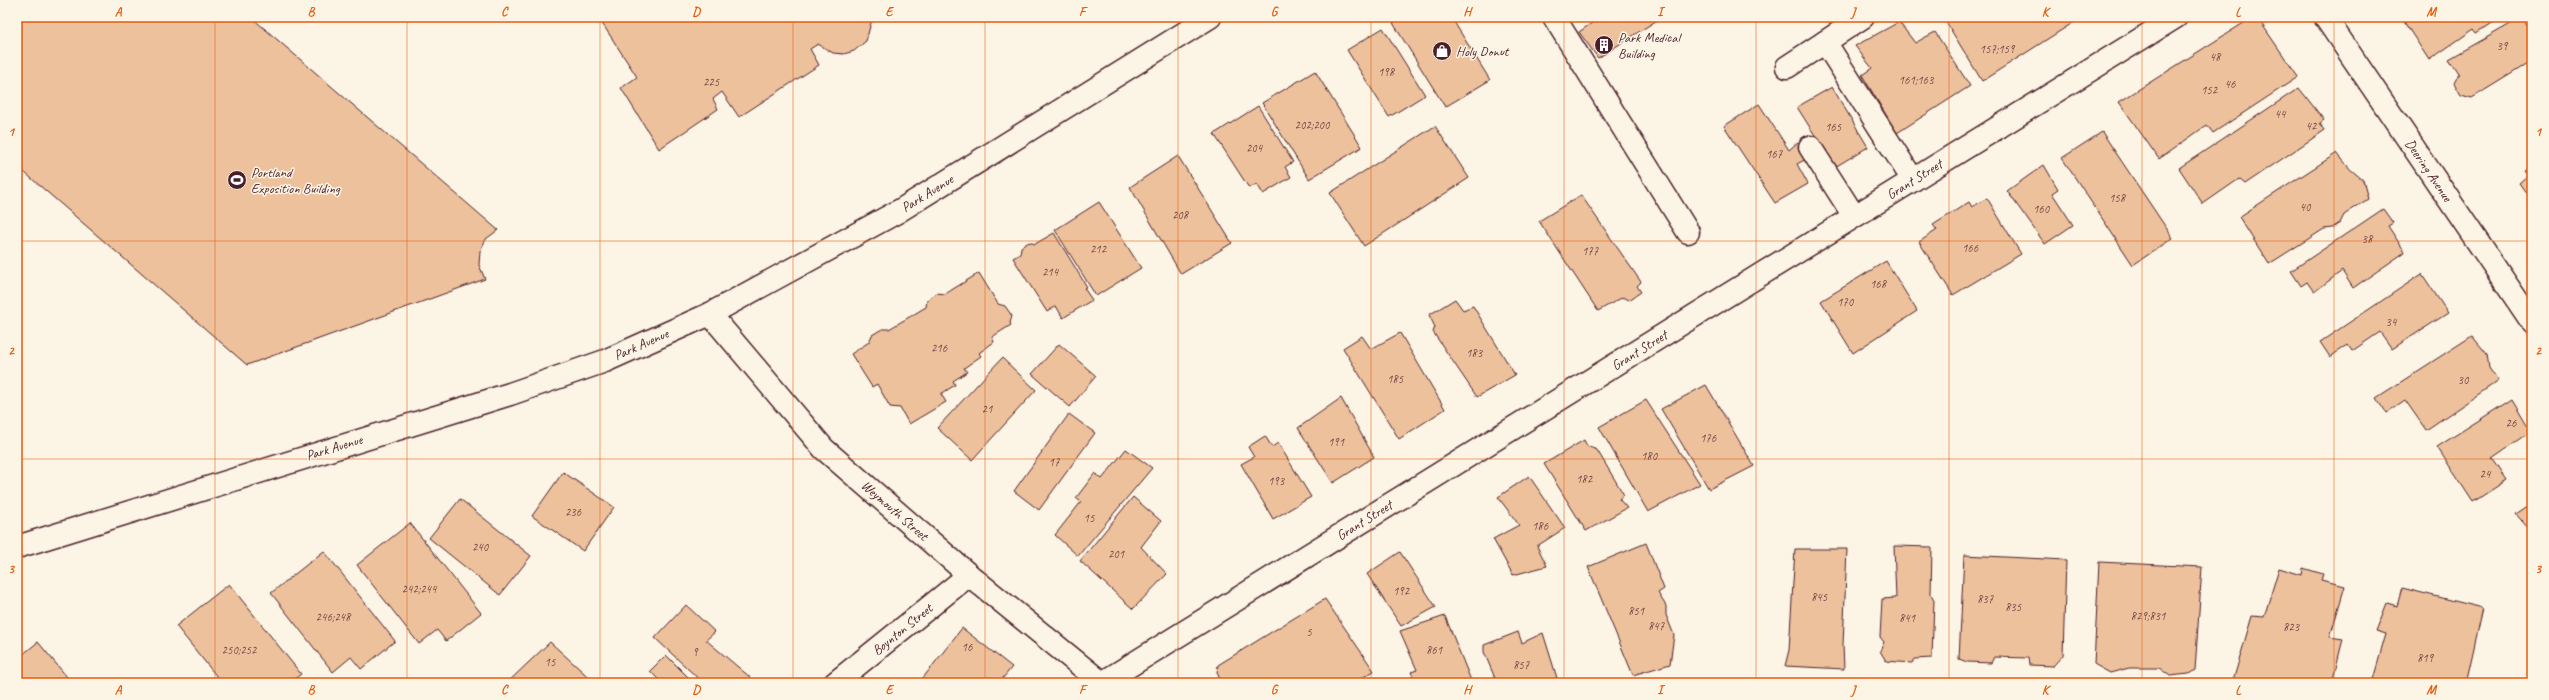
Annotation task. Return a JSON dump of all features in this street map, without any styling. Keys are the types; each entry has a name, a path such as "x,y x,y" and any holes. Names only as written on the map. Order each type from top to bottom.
{"street":[{"name":"Park Avenue","path":"17,547 510,394 605,361 710,314 899,210 1210,17"},
{"path":"1554,17 1688,232"},
{"path":"1787,67 1864,17"},
{"name":"Grant Street","path":"1102,683 2176,17"},
{"name":"Deering Avenue","path":"2325,17 2532,322"},
{"path":"1825,42 1913,180"},
{"path":"1810,147 1854,216"},
{"name":"Weymouth Street","path":"710,314 824,449 969,575 1102,683"},
{"name":"Boynton Street","path":"835,683 969,575"}],"building":[{"name":"Portland Exposition Building","path":"17,17 251,17 498,230 486,239 480,251 479,265 485,279 247,365 17,166"},
{"path":"598,17 870,17 871,23 866,41 854,51 844,54 833,53 818,44 810,49 819,65 739,117 722,92 713,99 718,109 659,149 621,88 637,77"},
{"name":"Holy Donut","path":"1403,17 1451,17 1490,80 1445,107 1393,23"},
{"name":"Park Medical Building","path":"1594,17 1662,17 1598,58 1579,32 1596,20"},
{"path":"1943,17 2082,17 1982,81"},
{"path":"2253,17 2257,17 2298,77 2213,133 2207,125 2159,159 2119,102"},
{"path":"2401,17 2490,17 2494,22 2477,33 2474,29 2429,60"},
{"path":"2521,18 2532,32 2532,61 2472,98 2461,95 2454,83 2459,74 2449,59"},
{"path":"1899,22 1915,43 1935,32 1970,86 1897,133 1862,75 1872,68 1855,46"},
{"path":"1383,28 1425,95 1389,117 1347,50"},
{"path":"1315,71 1362,147 1309,179 1262,103"},
{"path":"1832,87 1868,147 1835,167 1797,107"},
{"path":"2299,88 2324,120 2320,123 2325,130 2245,184 2239,179 2203,204 2179,168"},
{"path":"1759,104 1789,150 1798,142 1808,158 1797,164 1808,184 1775,203 1724,126"},
{"path":"1258,106 1293,162 1285,167 1291,177 1263,194 1257,184 1249,188 1214,134"},
{"path":"1435,126 1469,178 1364,246 1330,193"},
{"path":"2102,132 2173,238 2133,265 2062,158"},
{"path":"2337,153 2350,169 2363,180 2368,199 2344,215 2340,223 2332,228 2324,229 2269,264 2239,217"},
{"path":"1178,156 1232,243 1181,274 1130,187"},
{"path":"2044,165 2058,189 2052,193 2073,225 2045,244 2007,191"},
{"path":"2532,167 2532,201 2519,183 2528,175 2525,171"},
{"path":"1581,195 1641,282 1637,286 1641,292 1629,300 1623,297 1598,311 1539,221"},
{"path":"1987,198 2021,254 1953,295 1919,242 1937,230 1933,225 1969,202 1972,207"},
{"path":"1099,202 1141,268 1096,296 1055,230"},
{"path":"2383,209 2393,223 2388,226 2405,252 2353,288 2342,271 2314,292 2307,282 2301,286 2291,271"},
{"path":"1054,233 1087,287 1084,288 1092,300 1063,318 1056,306 1047,312 1013,258 1020,254 1021,247 1029,242 1035,244"},
{"path":"1886,261 1917,311 1853,353 1821,301"},
{"path":"979,273 998,304 1005,306 1012,316 1010,323 1011,325 992,337 994,342 979,353 981,356 964,368 967,372 953,381 955,385 941,394 946,402 909,424 900,408 890,407 877,384 872,387 851,354 869,342 872,335 882,329 889,329 926,307 927,300 937,293 945,294"},
{"path":"2422,274 2448,313 2392,349 2380,332 2352,351 2348,345 2330,357 2320,342"},
{"path":"1455,299 1463,310 1473,306 1515,375 1477,397 1433,332 1435,327 1429,315"},
{"path":"1400,333 1445,409 1399,439 1343,348 1362,336 1371,349"},
{"path":"2472,336 2487,354 2489,368 2498,381 2426,430 2405,400 2386,413 2376,398"},
{"path":"1059,344 1096,376 1070,407 1032,374"},
{"path":"1002,358 1036,390 972,460 937,428"},
{"path":"1706,385 1754,466 1709,489 1661,409"},
{"path":"1341,398 1374,457 1333,483 1298,428"},
{"path":"2512,399 2531,431 2492,458 2507,480 2473,502 2437,447"},
{"path":"1646,400 1700,484 1648,512 1599,427"},
{"path":"1069,414 1095,433 1039,510 1014,491"},
{"path":"1265,436 1272,447 1278,443 1311,497 1273,519 1241,464 1254,457 1248,447"},
{"path":"1584,440 1587,446 1597,450 1624,495 1619,499 1627,508 1586,531 1544,464"},
{"path":"1126,449 1152,468 1078,556 1055,535 1081,502 1076,498 1095,473 1102,479"},
{"path":"563,472 614,507 583,551 532,516"},
{"path":"1529,476 1565,528 1537,546 1547,566 1513,575 1493,539 1519,525 1498,497"},
{"path":"1133,497 1161,521 1141,547 1167,574 1133,609 1080,561"},
{"path":"460,499 531,556 500,595 429,538"},
{"path":"2532,503 2532,533 2516,514"},
{"path":"410,523 481,613 446,641 437,630 419,644 357,565"},
{"path":"1646,543 1664,589 1658,593 1666,606 1666,615 1674,635 1670,664 1633,675 1588,567"},
{"path":"1894,546 1932,547 1931,594 1934,600 1932,658 1915,659 1912,663 1886,661 1880,651 1884,642 1880,637 1882,599 1896,598"},
{"path":"1795,549 1847,549 1843,645 1844,669 1785,666 1789,650"},
{"path":"324,551 395,641 361,669 351,657 333,672 271,593"},
{"path":"1400,552 1436,607 1401,626 1367,574"},
{"path":"1964,555 2066,560 2063,655 2053,666 2029,665 2028,658 1994,657 1991,663 1967,662 1959,659"},
{"path":"2099,562 2202,567 2195,670 2189,674 2170,676 2159,668 2129,668 2110,673 2094,664"},
{"path":"2279,568 2302,575 2303,568 2323,574 2321,580 2345,586 2330,637 2343,639 2332,683 2242,683 2233,681 2252,616 2264,617"},
{"path":"229,584 301,674 290,683 222,683 176,626"},
{"path":"2402,588 2483,608 2466,683 2372,683 2386,634 2376,631 2387,603 2397,606"},
{"path":"1325,599 1374,671 1353,683 1221,683 1217,672 1218,665"},
{"path":"686,605 715,632 706,640 751,678 747,683 703,683 655,638"},
{"path":"1445,616 1472,683 1416,683 1411,672 1417,670 1400,631"},
{"path":"962,628 1012,667 999,683 919,683"},
{"path":"1518,632 1522,643 1543,633 1557,678 1550,681 1551,683 1497,683 1484,652 1484,645"},
{"path":"38,642 72,683 17,683 17,659"},
{"path":"550,642 595,683 507,683"},
{"path":"666,655 694,683 662,683 650,671"}],"place":[{"name":"Park Medical Building","path":"1604,45"},
{"name":"Holy Donut","path":"1442,51"},
{"name":"Portland Exposition Building","path":"237,180"}]}
